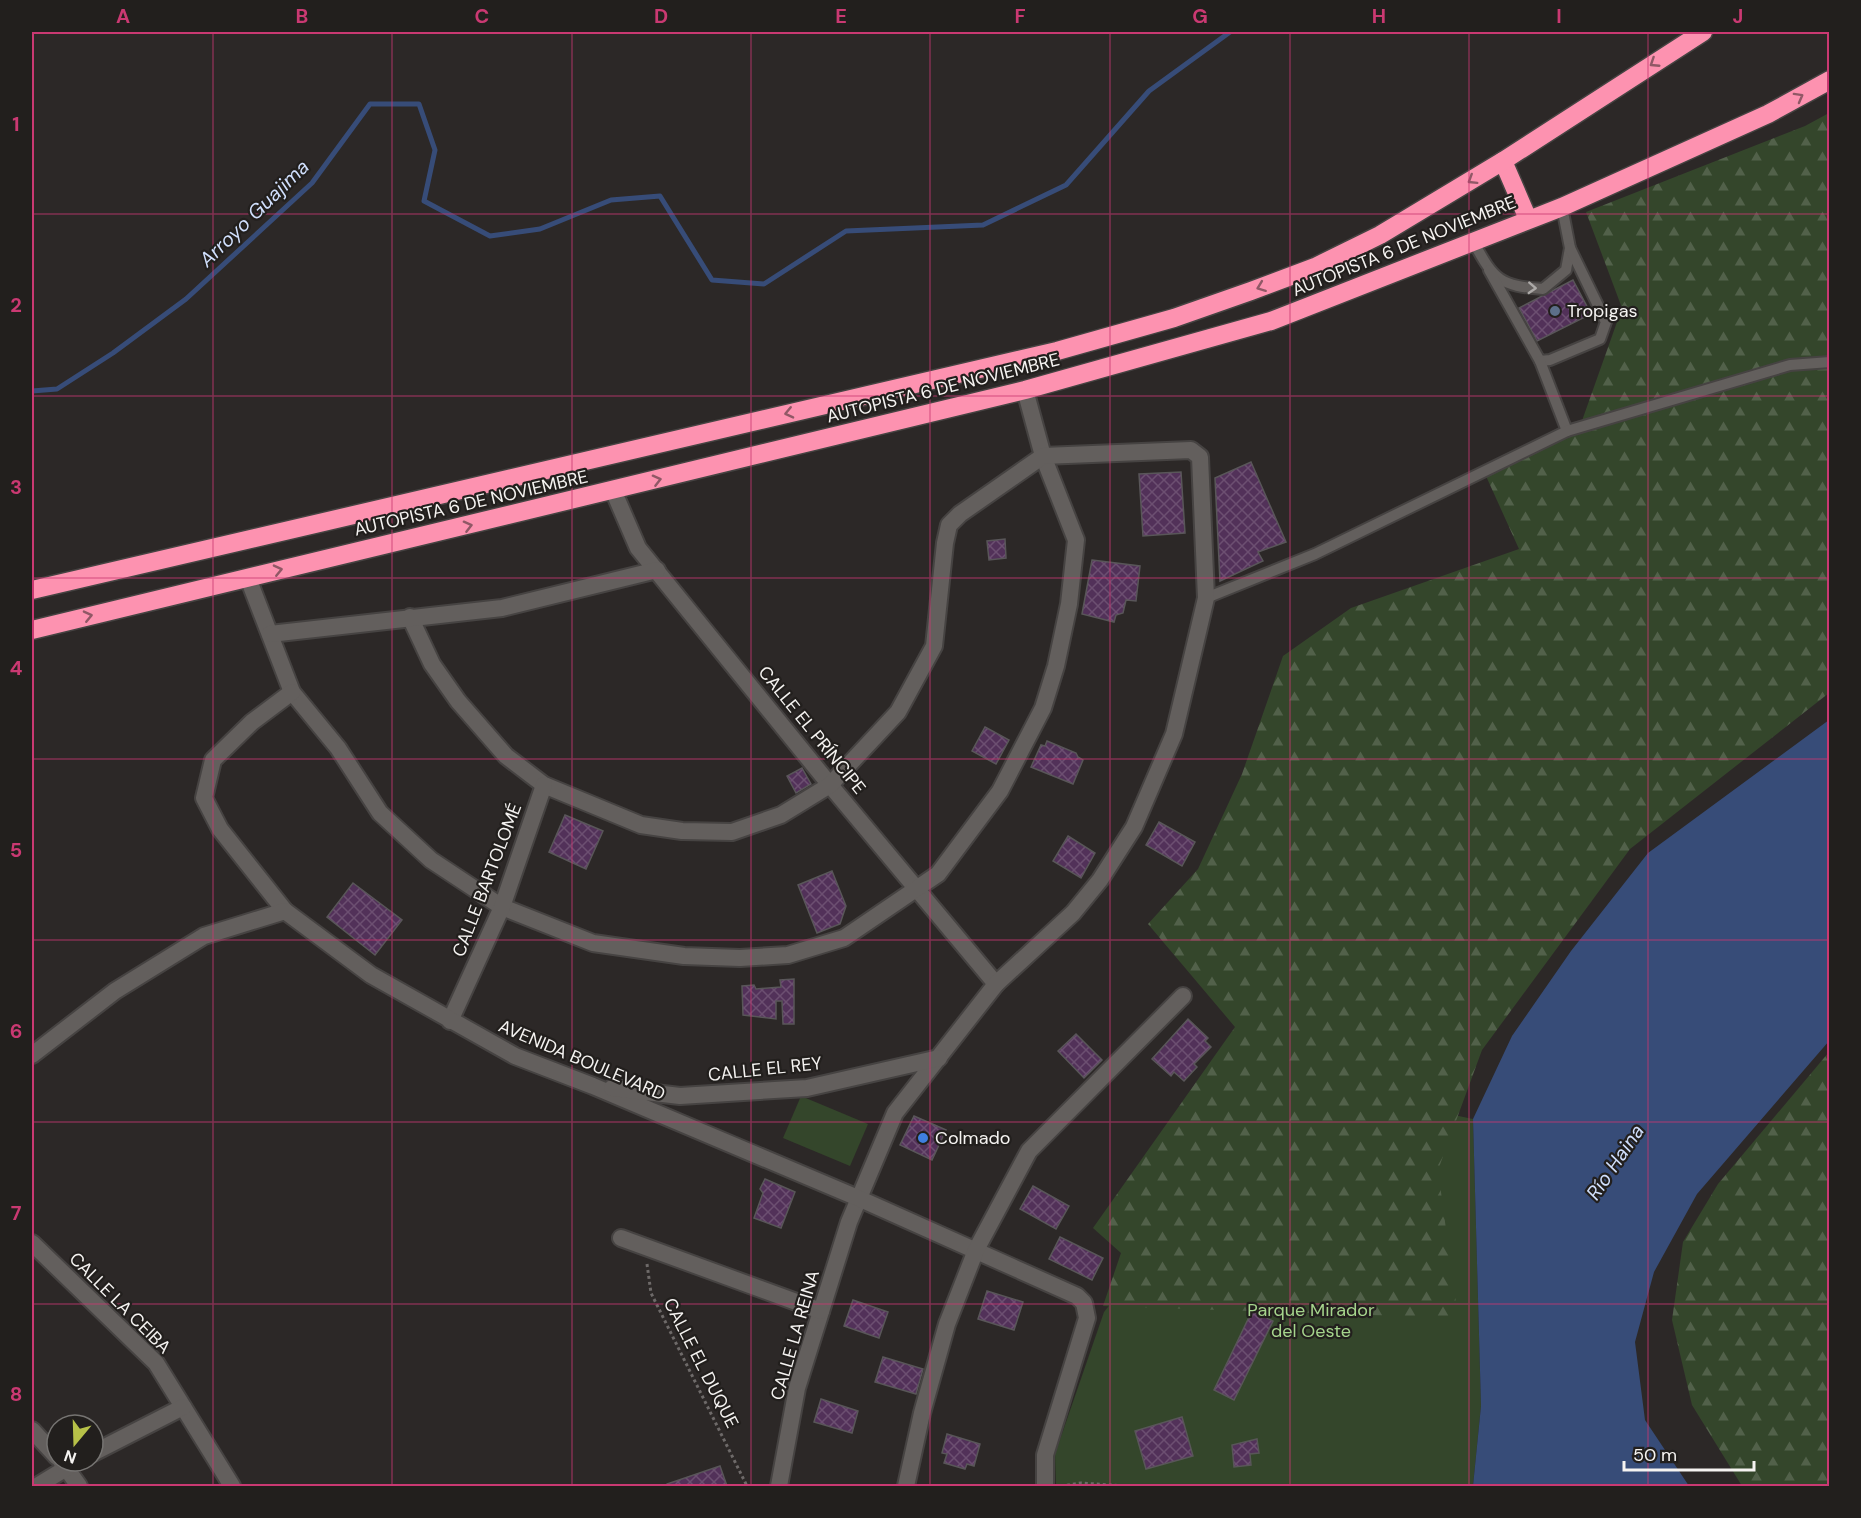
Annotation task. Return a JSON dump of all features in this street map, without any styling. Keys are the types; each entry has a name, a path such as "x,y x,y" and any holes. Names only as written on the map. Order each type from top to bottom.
{"highway":[{"name":"AUTOPISTA 6 DE NOVIEMBRE","path":"32,590 1057,351 1174,318 1315,267 1399,224 1503,161 1703,32"},
{"name":"AUTOPISTA 6 DE NOVIEMBRE","path":"32,630 1025,390 1272,321 1474,243 1527,219 1563,207 1768,114 1830,80"},
{"path":"1503,161 1527,219"}],"street":[{"path":"248,578 292,692 338,748 381,813 432,860 502,907 593,944 684,956 740,958 788,955 844,938 943,867 1000,791 1043,708 1056,666 1069,604 1076,540 1043,456 1025,390"},
{"name":"CALLE LA REINA","path":"779,1486 797,1388 821,1311 858,1198 896,1113 996,984 1073,913 1100,880 1134,827 1174,734 1206,598 1202,463 1196,453 1191,450 1043,456"},
{"path":"410,617 432,664 458,701 506,756 544,785 642,825 682,831 732,832 782,815 830,785 898,712 934,645 949,525 960,514 1043,456"},
{"name":"CALLE EL PRÍNCIPE","path":"613,490 638,548 830,785 996,984"},
{"path":"270,634 502,608 657,570"},
{"name":"AVENIDA BOULEVARD","path":"292,692 252,722 213,760 204,798 220,829 285,911 371,975 515,1056 593,1086 858,1198 1077,1296 1084,1303 1087,1318 1044,1455 1045,1486"},
{"name":"CALLE BARTOLOMÉ","path":"450,1021 502,907 544,785"},
{"path":"32,1054 115,991 204,936 285,911"},
{"path":"906,1486 922,1413 947,1324 976,1250 1029,1151 1183,996"},
{"name":"CALLE EL REY","path":"593,1086 680,1096 742,1094 807,1088 939,1058"},
{"path":"621,1238 821,1311"},
{"name":"CALLE LA CEIBA","path":"32,1243 156,1363 232,1486"},
{"path":"105,1447 183,1407"},
{"path":"32,1430 45,1442"},
{"path":"37,1486 52,1473"}],"lane":[{"path":"1540,361 1550,360 1600,339 1606,322 1570,248 1563,207"},
{"path":"1474,243 1540,361 1567,431"},
{"path":"1489,270 1513,287 1543,289 1566,270 1570,248"},
{"path":"1206,598 1315,554 1567,431 1790,365 1830,362"}],"path":[{"name":"CALLE EL DUQUE","path":"645,1247 651,1293 747,1486"},
{"path":"1054,1486 1081,1483 1125,1486"}],"green space":[{"path":"1829,113 1829,693 1630,849 1482,1050 1438,1170 1458,1318 1103,1306 1121,1253 1093,1228 1235,1027 1148,924 1198,869 1242,774 1283,656 1351,608 1519,549 1486,476 1578,432 1622,308 1586,212 1805,126"},
{"path":"1829,1052 1829,1486 1742,1486 1692,1405 1672,1320 1683,1242 1718,1184"},
{"name":"Parque Mirador del Oeste","path":"1288,1080 1473,1119 1481,1406 1473,1486 1056,1486 1055,1454 1104,1312"},
{"path":"801,1096 868,1124 850,1166 783,1138"}],"water":[{"name":"Río Haina","path":"1829,720 1829,1041 1697,1194 1654,1272 1635,1342 1645,1420 1689,1486 1473,1486 1481,1406 1473,1119 1512,1036 1571,951 1648,853"}],"building":[{"name":"Tropigas","path":"1573,280 1591,314 1537,341 1519,308"},
{"path":"1251,462 1286,542 1258,552 1263,561 1220,581 1215,478"},
{"path":"1181,472 1185,533 1143,536 1139,474"},
{"path":"1005,539 1006,558 989,560 987,541"},
{"path":"1092,560 1140,566 1136,601 1126,600 1123,613 1116,615 1114,622 1082,614"},
{"path":"985,727 1009,740 996,764 972,751"},
{"path":"1047,741 1076,753 1083,760 1073,784 1031,767 1041,745 1045,746"},
{"path":"802,768 811,784 796,793 787,776"},
{"path":"565,815 603,831 586,869 549,852"},
{"path":"1159,822 1195,842 1182,866 1146,845"},
{"path":"1068,836 1095,853 1081,878 1053,861"},
{"path":"832,871 846,906 840,924 817,933 798,885"},
{"path":"353,883 402,920 375,955 327,917"},
{"path":"794,979 794,1024 783,1024 782,1001 776,1001 776,1019 743,1015 742,986 754,985 756,989 781,987 780,980"},
{"path":"1188,1019 1208,1038 1205,1041 1211,1047 1194,1064 1197,1067 1184,1081 1174,1072 1171,1076 1152,1059"},
{"path":"1076,1034 1102,1060 1084,1078 1058,1051"},
{"name":"Colmado","path":"914,1116 946,1130 932,1160 900,1145"},
{"path":"765,1179 795,1192 781,1228 754,1218 763,1193 760,1189"},
{"path":"1033,1186 1069,1206 1056,1229 1020,1209"},
{"path":"1060,1237 1103,1258 1092,1280 1049,1259"},
{"path":"987,1291 1023,1302 1014,1330 978,1319"},
{"path":"853,1300 888,1312 879,1338 844,1326"},
{"path":"1252,1311 1273,1321 1234,1400 1214,1390"},
{"path":"883,1357 923,1369 916,1394 875,1382"},
{"path":"821,1399 858,1411 852,1433 814,1422"},
{"path":"1182,1417 1193,1456 1146,1469 1135,1431"},
{"path":"947,1434 980,1444 974,1466 967,1464 965,1469 944,1463 947,1454 942,1453"},
{"path":"1257,1439 1259,1453 1250,1454 1251,1465 1234,1467 1232,1445"},
{"path":"720,1466 727,1486 667,1486 667,1484"}],"waterway":[{"name":"Arroyo Guajima","path":"32,391 57,389 113,353 186,299 312,183 370,104 419,104 435,150 424,201 490,236 540,229 611,200 660,196 712,280 764,284 846,231 983,225 1066,185 1149,91 1230,32"}],"place":[{"name":"Tropigas","path":"1555,311"},
{"name":"Colmado","path":"923,1138"}]}
